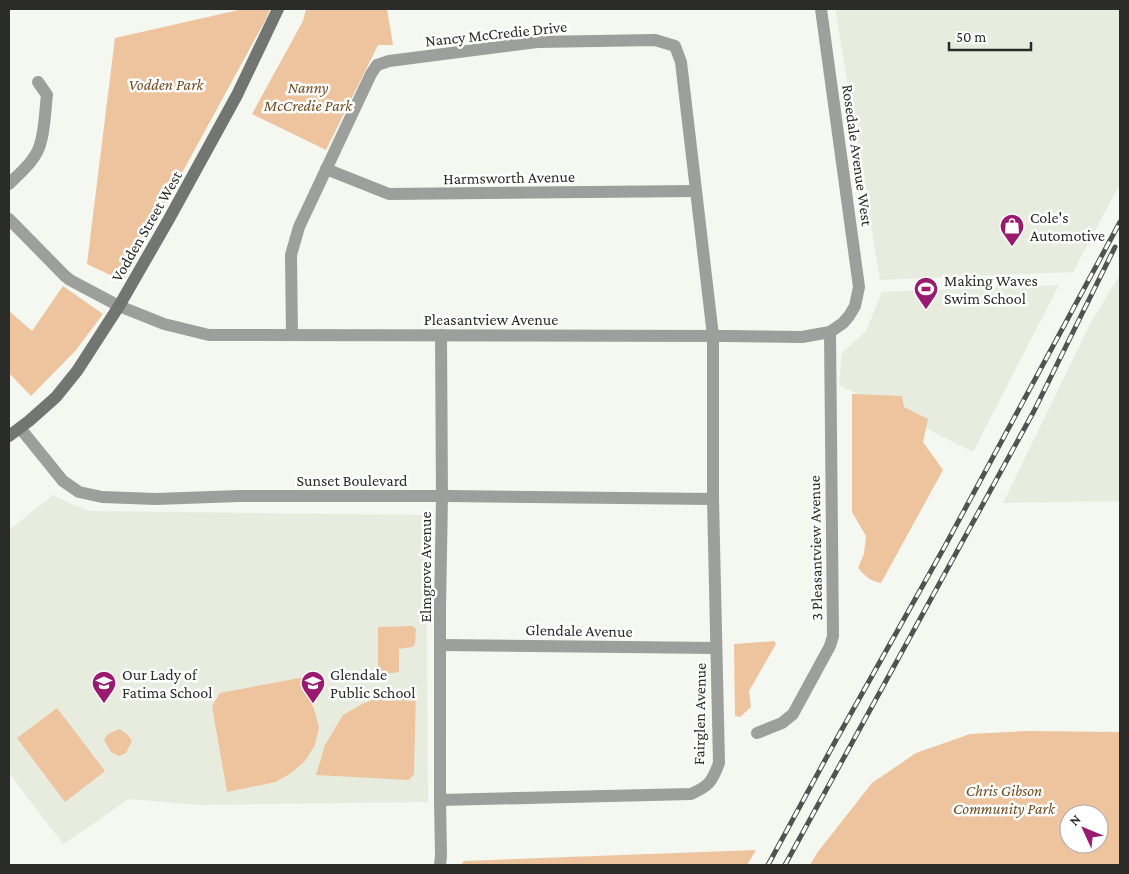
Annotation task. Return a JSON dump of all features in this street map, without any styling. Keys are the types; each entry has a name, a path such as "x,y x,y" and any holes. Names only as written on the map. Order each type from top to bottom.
{"street":[{"name":"Vodden Street West","path":"9,436 56,397 77,371 119,306 237,95 278,9"},
{"name":"Rosedale Avenue West","path":"821,9 859,287 855,306"},
{"name":"Nancy McCredie Drive","path":"292,335 291,254 299,228 371,74 377,66 389,61 537,42 655,40 674,46 681,62 713,336"},
{"path":"9,184 29,164 40,146 47,95 38,82"},
{"name":"Harmsworth Avenue","path":"326,169 388,194 696,191"},
{"name":"Pleasantview Avenue","path":"9,219 70,280 119,306 164,324 209,335 802,337 830,332 843,323 855,306"},
{"name":"3 Pleasantview Avenue","path":"757,733 782,723 793,714 830,646 832,636 830,332"},
{"name":"Elmgrove Avenue","path":"440,800 441,335"},
{"name":"Fairglen Avenue","path":"440,800 691,794 705,787 714,777 719,763 713,499 713,336"},
{"name":"Sunset Boulevard","path":"20,428 63,481 79,492 102,497 156,499 239,496 442,496 713,499"},
{"name":"Glendale Avenue","path":"441,645 716,648"},
{"path":"440,800 440,865"}],"shaded area":[{"path":"835,9 1120,9 1120,184 1073,272 880,280"},
{"path":"1119,276 1120,501 1003,503 1091,322"},
{"name":"Making Waves Swim School","path":"1059,285 973,452 839,385 842,353 866,331 882,292"},
{"path":"53,495 90,511 426,515 428,802 197,805 129,799 63,844 9,773 9,530"}],"green space":[{"name":"Vodden Park","path":"243,9 270,9 123,281 87,264 115,38"},
{"name":"Nanny McCredie Park","path":"306,9 387,9 393,45 378,45 326,150 252,114 303,21"},
{"path":"63,286 103,314 76,350 31,396 9,373 9,311 32,331"},
{"path":"852,394 902,396 904,407 928,419 923,442 943,470 881,583 868,578 858,568 864,554 866,536 852,512"},
{"path":"413,626 416,629 415,644 412,647 399,649 399,672 378,675 378,627"},
{"path":"774,641 776,644 749,691 751,707 740,717 735,716 734,644"},
{"path":"305,677 319,727 315,745 305,761 291,773 276,782 227,792 212,706 220,693"},
{"path":"416,691 414,774 409,780 316,775 325,745 343,715 364,703 397,692"},
{"path":"57,708 105,771 65,802 17,738"},
{"path":"119,729 128,735 132,741 126,753 119,756 111,752 104,740 108,734"},
{"name":"Chris Gibson Community Park","path":"1026,731 1120,732 1120,865 810,865 817,853 872,783 916,753 970,734"},
{"path":"756,850 747,865 461,865 464,861"}],"railway":[{"path":"768,865 945,546 1120,222"},
{"path":"785,865 1034,411 1115,247"}],"place":[{"name":"Cole's Automotive","path":"1012,247"},
{"name":"Making Waves Swim School","path":"926,310"},
{"name":"Our Lady of Fatima School","path":"104,704"},
{"name":"Glendale Public School","path":"313,704"}]}
